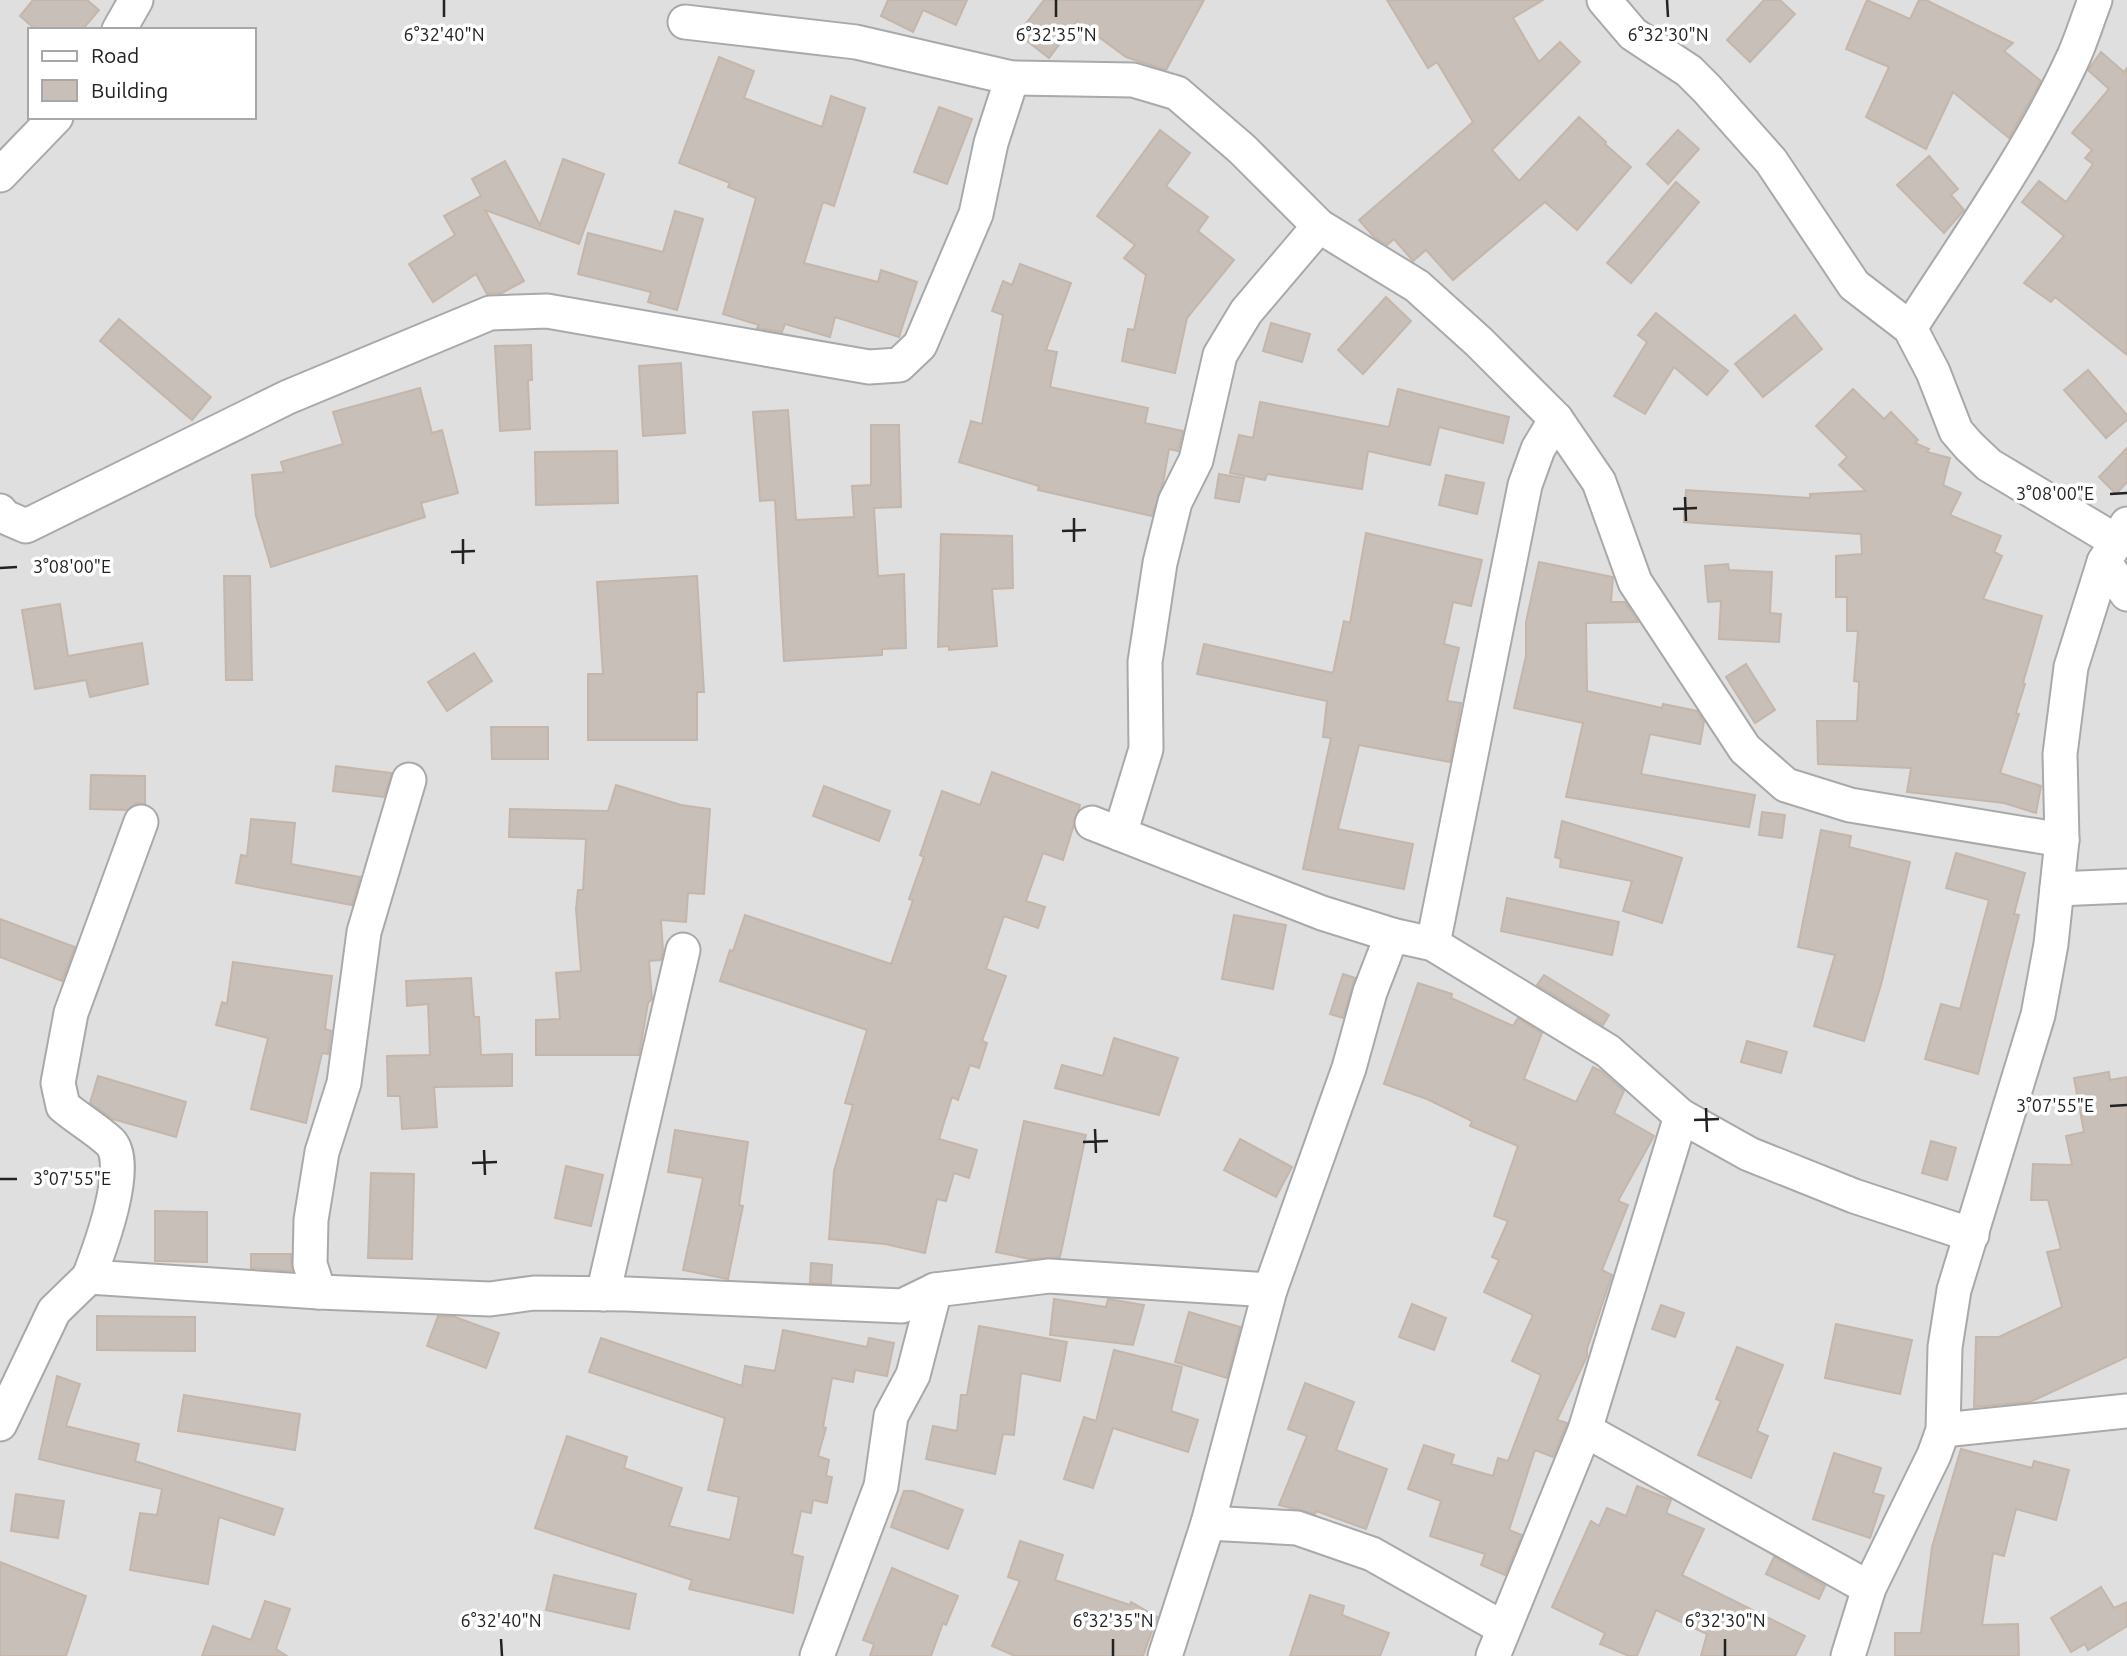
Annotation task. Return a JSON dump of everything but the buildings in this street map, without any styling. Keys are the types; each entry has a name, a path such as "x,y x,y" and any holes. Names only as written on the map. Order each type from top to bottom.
{"street":[{"path":"119,28 136,0"},
{"path":"1604,0 1633,34 1689,71 1707,89 1771,161 1854,285 1910,328 1933,372 1956,431 1969,446 1989,465 2115,542 2127,594"},
{"path":"1910,328 1996,195 2050,101 2074,55 2095,0"},
{"path":"685,22 856,42 1012,78 1133,80 1177,93 1242,149 1319,226 1417,286 1479,342 1556,419 1600,482 1635,583 1745,749 1786,785 1850,805 2062,840"},
{"path":"0,510 5,517 26,526 288,397 490,313 547,311 869,367 899,365 920,345 976,214 991,143 1012,78"},
{"path":"0,175 53,119"},
{"path":"1319,226 1245,312 1220,355 1196,460 1175,502 1160,563 1145,662 1146,749 1106,829 1322,913 1392,935 1433,944 1608,1051 1681,1116 1749,1154 1854,1196 1972,1235"},
{"path":"1433,944 1525,485 1538,449 1556,419"},
{"path":"1848,1656 1869,1588 1934,1455 1943,1430 1945,1348 1954,1290 2038,1015 2062,840 2060,754 2071,667 2115,542"},
{"path":"319,1292 310,1265 311,1220 322,1152 344,1083 364,932 409,780"},
{"path":"0,1424 54,1311 89,1277 101,1247 119,1169 112,1144 63,1106 58,1083 71,1013 141,822"},
{"path":"2057,889 2127,886"},
{"path":"1164,1656 1208,1522 1270,1290 1349,1068 1370,992 1392,935"},
{"path":"603,1294 683,950"},
{"path":"1208,1522 1297,1528 1372,1554 1498,1642 1584,1430 1681,1116"},
{"path":"89,1277 319,1292 490,1299 534,1293 603,1294 902,1306 935,1290 1049,1276 1270,1290"},
{"path":"817,1656 881,1486 891,1416 913,1375 935,1290"},
{"path":"1943,1430 2127,1411"},
{"path":"1584,1430 1869,1588"}],"shaded area":[{"path":"0,0 2127,0 2127,1656 0,1656"}]}
